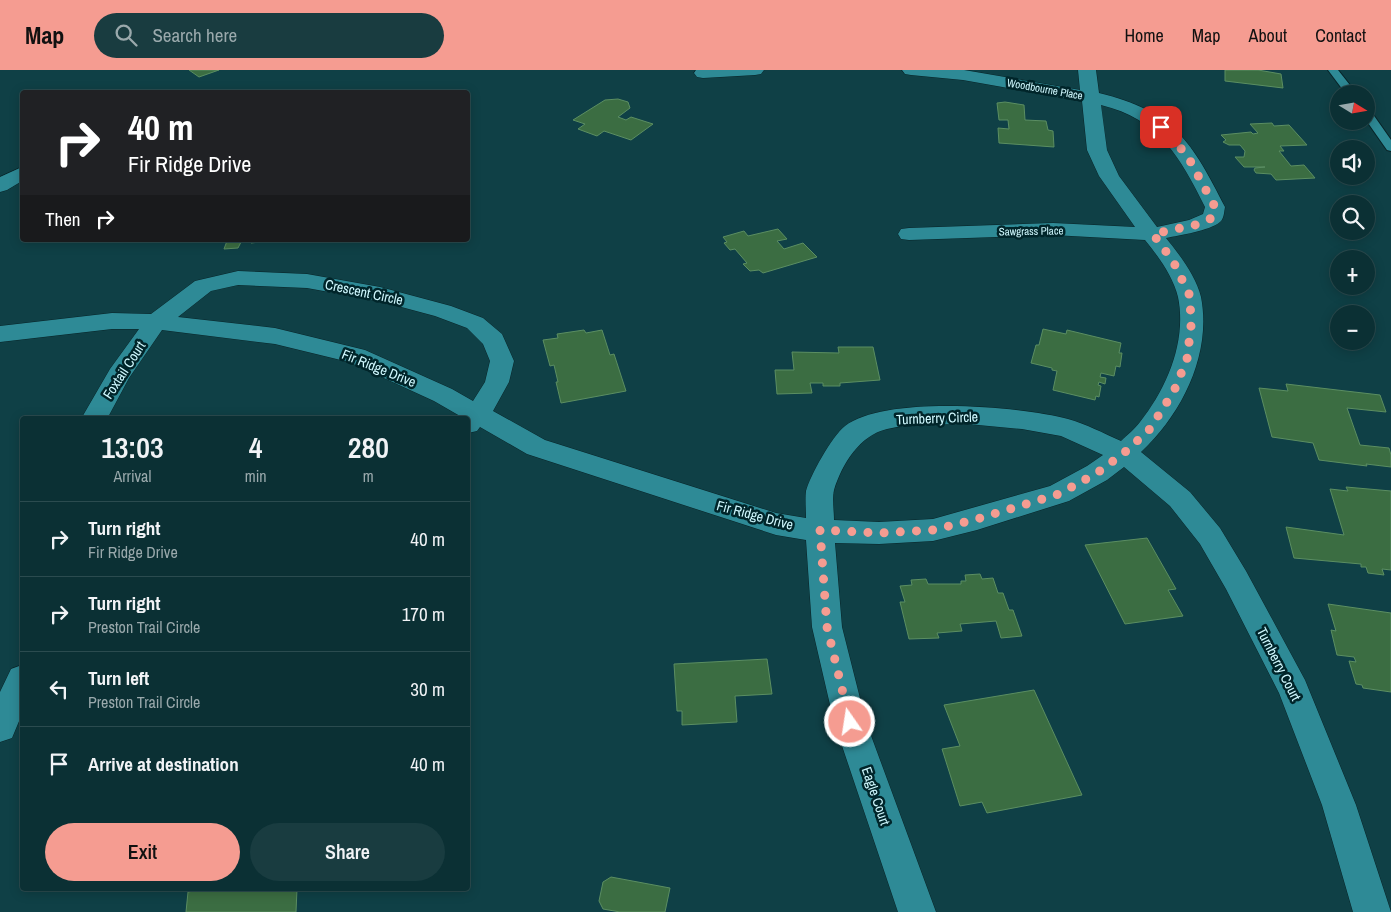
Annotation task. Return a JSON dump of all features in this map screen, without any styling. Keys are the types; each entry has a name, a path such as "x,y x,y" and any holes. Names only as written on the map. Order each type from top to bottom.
{"street":[{"path":"703,73 755,70"},
{"name":"Woodbourne Place","path":"911,70 986,79 1090,97 1133,109 1148,116 1187,155 1215,207 1212,218 1195,225 1153,234"},
{"name":"Fir Ridge Drive","path":"473,419 536,447 776,524 820,530 879,533 933,530 977,519 1059,494 1097,473 1124,453 1149,430 1174,391 1187,359 1191,326 1190,296 1173,261 1109,176 1097,150 1087,70"},
{"path":"0,186 20,174"},
{"name":"Sawgrass Place","path":"909,234 1053,229 1153,234"},
{"name":"Crescent Circle","path":"156,322 203,286 238,278 307,281 380,294 443,311 475,323 494,340 502,361 496,382 473,419"},
{"name":"Fir Ridge Drive","path":"0,334 112,320 156,322 276,336 356,356 443,395 469,416"},
{"name":"Foxtail Court","path":"96,416 118,375 156,322"},
{"name":"Turnberry Circle","path":"820,530 820,491 834,459 854,434 882,420 922,416 968,415 1022,420 1066,428 1124,453"},
{"name":"Turnberry Court","path":"1124,453 1180,499 1210,536 1236,580 1294,690 1340,805 1372,912"},
{"name":"Eagle Court","path":"820,530 827,627 850,722 916,912"},
{"path":"0,727 20,683"}],"lane":[{"path":"1333,70 1345,85"},
{"path":"1375,125 1391,148"}],"building":[{"path":"189,70 219,70 199,77"},
{"path":"1225,70 1258,70 1281,74 1283,88 1225,81"},
{"path":"618,99 628,102 630,108 618,117 626,120 631,117 653,124 631,140 604,131 597,136 578,129 585,124 573,120 605,100"},
{"path":"1005,102 1024,105 1025,120 1046,121 1048,130 1053,131 1054,147 999,143 998,128 1009,129 1008,120 999,120 997,103"},
{"path":"1272,123 1274,126 1289,125 1307,145 1280,146 1284,151 1279,151 1291,166 1304,165 1315,178 1276,180 1271,174 1256,173 1255,168 1265,167 1244,167 1235,157 1244,157 1245,151 1240,145 1229,145 1223,142 1226,140 1221,135 1258,133 1250,124"},
{"path":"778,229 787,239 777,241 784,249 803,243 817,257 763,273 759,270 750,271 743,264 747,263 735,249 730,250 724,243 727,242 723,237 744,231 748,236"},
{"path":"227,242 241,242 238,248 224,249"},
{"path":"1043,329 1066,334 1067,330 1121,343 1119,353 1122,353 1120,367 1116,366 1114,376 1101,373 1100,377 1106,378 1105,384 1099,382 1098,385 1101,386 1099,397 1096,396 1095,400 1053,390 1057,371 1031,363 1036,345 1039,345"},
{"path":"584,330 586,333 602,330 610,355 614,354 626,391 561,403 554,365 550,366 543,340 558,338 557,334"},
{"path":"838,347 873,347 880,380 840,383 840,386 823,386 823,383 810,383 812,393 777,394 775,370 794,370 792,352 839,353"},
{"path":"1286,384 1380,395 1386,412 1347,408 1360,445 1389,448 1391,467 1319,460 1313,443 1272,437 1259,388 1288,391"},
{"path":"1346,487 1391,491 1391,570 1382,569 1384,575 1368,573 1366,567 1361,567 1361,564 1294,558 1286,527 1344,535 1330,489 1348,491"},
{"path":"1147,538 1176,589 1168,590 1183,616 1125,624 1085,545"},
{"path":"980,574 982,579 993,578 998,593 1003,593 1009,610 1013,610 1022,636 1001,638 996,621 960,624 962,631 937,633 939,638 909,639 900,602 905,602 900,586 912,585 911,580 926,579 928,584 961,584 961,581 966,581 965,575"},
{"path":"1328,604 1391,613 1391,692 1363,688 1362,685 1356,684 1349,661 1356,662 1354,657 1337,655 1331,630 1336,631"},
{"path":"767,659 772,694 735,696 737,722 682,725 682,711 677,711 674,664"},
{"path":"1034,690 1082,795 987,813 982,802 960,806 942,749 960,746 944,705"},
{"path":"611,877 670,888 665,912 620,912 603,909 599,901 603,882"},
{"path":"297,891 296,912 186,912 188,892"}],"route":[{"path":"850,722 827,627 820,530 879,533 933,530 977,519 1059,494 1097,473 1124,453 1149,430 1174,391 1187,359 1191,326 1190,296 1173,261 1153,234 1195,225 1212,218 1215,207 1187,155 1161,127"}]}
